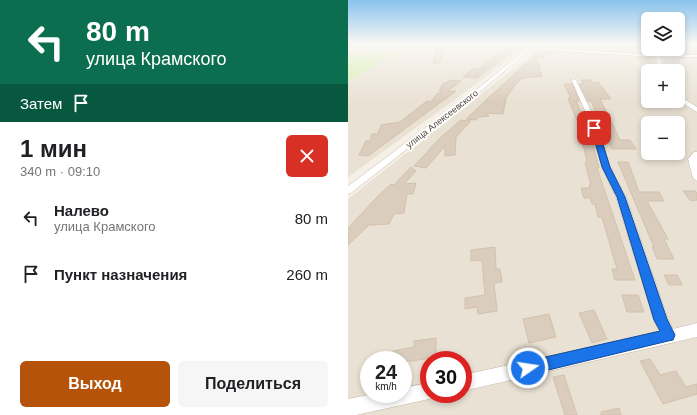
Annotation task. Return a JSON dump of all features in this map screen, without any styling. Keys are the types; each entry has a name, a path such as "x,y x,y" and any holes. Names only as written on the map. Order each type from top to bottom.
{"street":[{"name":"улица Алексеевского","path":"348,191 474,94 511,63"},
{"path":"573,80 590,115 606,167 621,197 661,320 668,335"},
{"path":"685,102 697,110"},
{"path":"697,154 692,159 697,178"},
{"path":"472,381 668,335 697,330"},
{"path":"348,408 420,392"}],"shaded area":[{"path":"348,63 504,63 348,177"},
{"path":"520,63 697,63 697,415 348,415 348,199"}],"green space":[{"path":"348,63 378,63 348,81"}],"building":[{"path":"486,63 496,63 477,78 463,77 473,69 479,69"},
{"path":"526,63 538,63 542,76 522,78 506,98 503,114 487,113 489,116 479,117 476,120 466,119"},
{"path":"451,80 461,81 448,91 456,91 368,156 359,155 366,141 370,141 372,134 378,134 381,125 400,122 427,101 431,102 436,95 442,91 439,91 443,84"},
{"path":"581,80 591,80 593,83 598,82 611,99 600,99 620,140 630,140 636,149 612,149 591,101 588,101 579,84 584,84"},
{"path":"564,84 572,84 579,101 576,101 589,128 599,168 597,168 635,280 615,280 612,269 617,269 602,217 598,217 595,204 592,204 590,198 584,198 581,188 590,188 589,185 591,185 585,163 587,161 578,123 568,98 571,98"},
{"path":"461,120 471,121 456,137 455,155 445,156 445,146 426,168 414,166 442,136"},
{"path":"618,162 628,162 639,192 659,192 664,201 647,201 668,239 664,239 674,259 657,259 652,247 654,247"},
{"path":"411,167 416,171 404,184 416,183 413,194 407,194 404,213 394,214 389,224 369,225 348,245 348,228 378,196 391,184 394,185"},
{"path":"683,191 695,191 697,193 697,200 691,201"},
{"path":"495,247 496,269 500,269 502,282 494,283 497,311 478,314 477,307 465,309 465,298 485,295 482,260 471,261 471,250"},
{"path":"664,275 677,275 682,285 669,285"},
{"path":"622,295 638,295 644,312 627,312"},
{"path":"594,310 607,339 592,343 579,313"},
{"path":"549,314 556,337 529,343 523,319"},
{"path":"436,338 436,351 420,351 420,360 413,361 412,351 393,351 414,347 414,341"},
{"path":"650,359 660,375 676,371 686,387 697,384 697,394 663,404 640,361"},
{"path":"564,375 577,415 565,415 553,377"},
{"path":"619,408 621,415 601,415 601,412"}],"route":[{"path":"528,368 668,335 661,320 621,197 606,167 594,128"}]}
